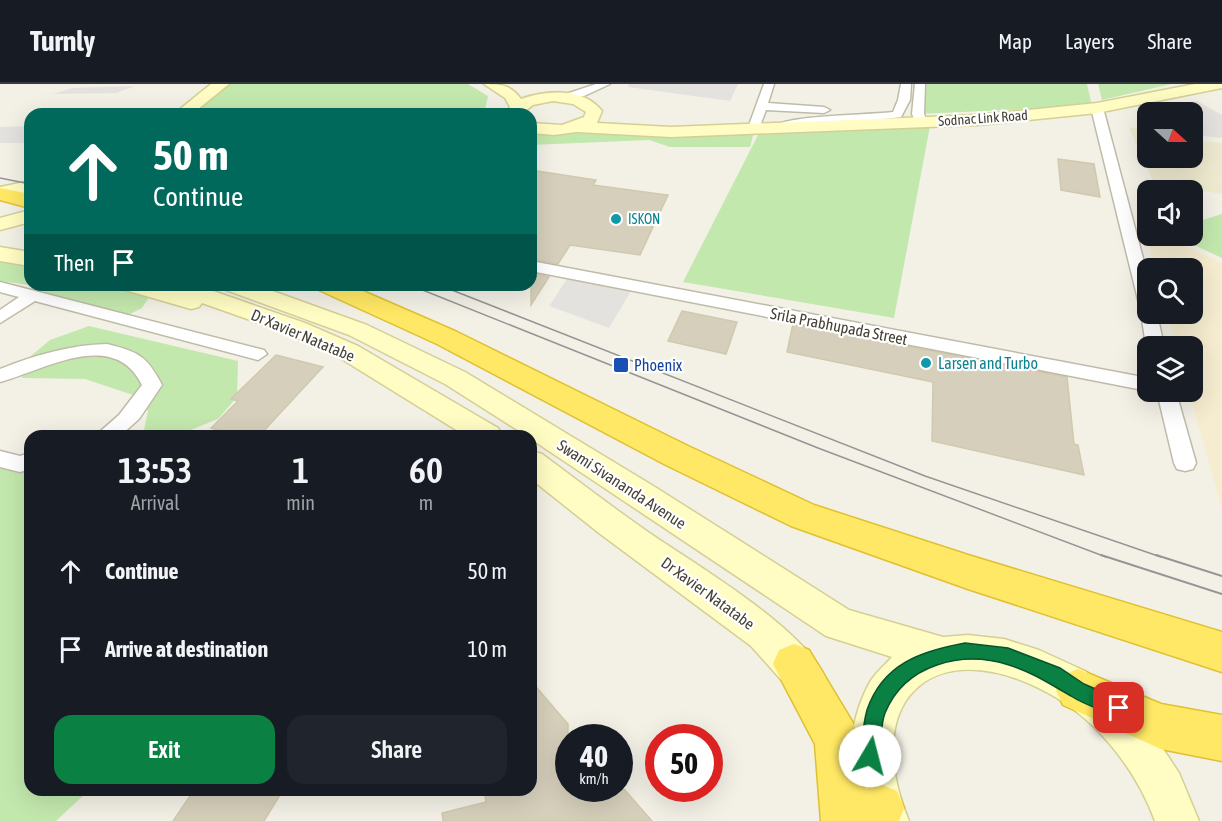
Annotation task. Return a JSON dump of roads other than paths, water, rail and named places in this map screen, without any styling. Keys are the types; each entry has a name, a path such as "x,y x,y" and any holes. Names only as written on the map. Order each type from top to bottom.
{"highway":[{"path":"0,194 24,201"},
{"path":"341,291 447,338 676,455 804,516 880,540 968,572 1222,652"},
{"path":"794,664 837,739 872,818"},
{"path":"1078,690 1161,726 1222,738"}],"main road":[{"path":"174,108 204,84"},
{"path":"190,108 221,84"},
{"path":"492,84 510,95 515,108"},
{"path":"512,84 557,97"},
{"name":"Sodnac Link Road","path":"537,128 556,130 577,127 671,132 978,120 1097,108 1218,84"},
{"path":"519,108 532,100 557,97"},
{"name":"Sodnac Link Road","path":"557,97 651,122 750,129"},
{"path":"577,127 591,120 591,107"},
{"path":"0,194 24,188"},
{"path":"15,226 24,212"},
{"path":"0,254 24,258"},
{"path":"156,291 296,328"},
{"name":"Dr Xavier Natatabe","path":"191,291 296,328 349,352 478,430"},
{"name":"Swami Sivananda Avenue","path":"251,291 358,330 455,378 644,496 700,535 839,624 942,655"},
{"name":"Dr Xavier Natatabe","path":"537,467 611,524 764,634 794,664 870,756"},
{"path":"872,818 870,756 876,712 896,679 926,658 965,651 1008,656 1054,674 1098,704 1138,745 1168,794 1177,821"}],"street":[{"path":"557,97 580,94 605,84"},
{"path":"591,107 610,84"},
{"path":"750,129 762,106 769,84"},
{"path":"776,128 809,121 869,119 897,115 902,106 906,84"},
{"path":"920,84 918,114 921,123"},
{"path":"762,106 818,110 902,106 921,123"},
{"path":"1097,108 1137,268"},
{"name":"Srila Prabhupada Street","path":"537,267 1137,383"},
{"path":"0,287 258,354"},
{"path":"0,318 33,295"},
{"path":"116,352 142,325"},
{"path":"0,376 37,361 64,354 94,350 116,352 134,357 149,371 152,385 139,406 116,430"},
{"path":"1169,402 1185,463"},
{"path":"0,459 20,464 24,463"}],"tram line":[{"path":"0,178 24,183"},
{"path":"425,291 818,448 1106,557"},
{"path":"454,291 925,476 1161,557"},
{"path":"1101,555 1222,594"},
{"path":"1156,555 1222,576"}],"place":[{"name":"ISKON","path":"616,219"},
{"name":"Larsen and Turbo","path":"926,363"},
{"name":"Phoenix","path":"621,365"}]}
